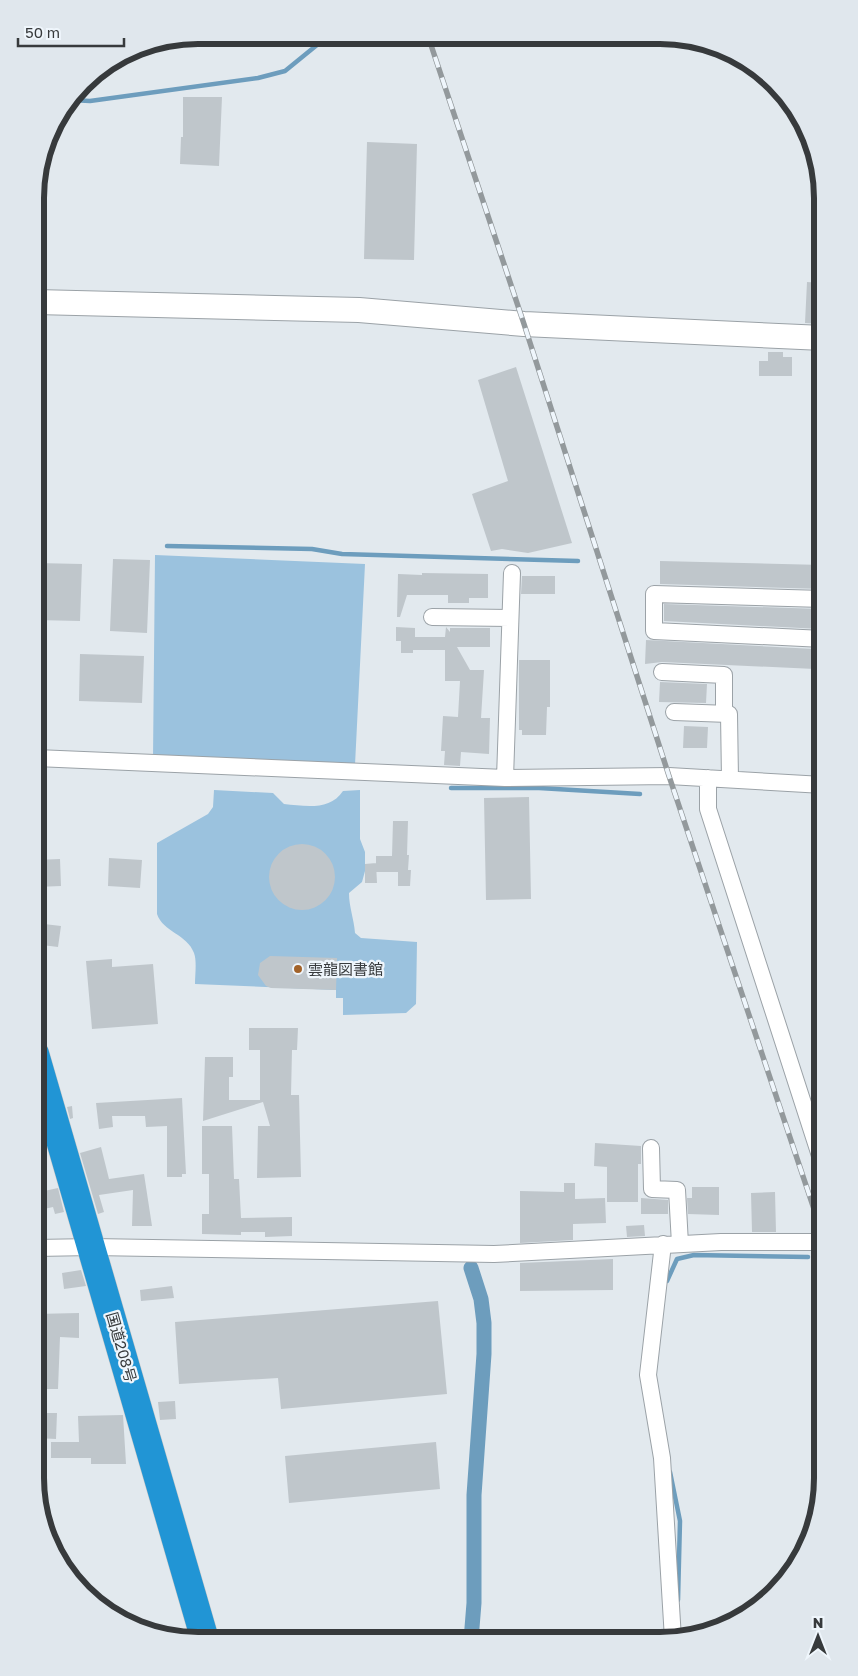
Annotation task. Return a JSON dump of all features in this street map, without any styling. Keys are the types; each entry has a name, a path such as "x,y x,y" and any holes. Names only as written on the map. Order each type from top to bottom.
{"highway":[{"name":"国道208号","path":"44,1081 204,1632"}],"street":[{"path":"44,302 359,310 533,325 814,338"},
{"path":"505,778 512,573"},
{"path":"814,599 654,594 654,632 814,639"},
{"path":"432,617 510,618"},
{"path":"662,672 724,675 724,713"},
{"path":"674,712 729,714 730,779"},
{"path":"44,758 505,778 669,776 814,784"},
{"path":"708,778 708,809 814,1137"},
{"path":"651,1148 652,1189 677,1190 680,1244"},
{"path":"44,1248 93,1247 494,1254 663,1244 814,1242"},
{"path":"663,1244 648,1374 662,1458 673,1632"}],"shaded area":[{"path":"155,555 365,564 355,765 153,758"},
{"path":"214,790 273,793 284,804 316,806 331,802 343,791 360,790 360,839 365,852 365,871 362,882 349,893 355,933 361,938 417,942 416,1004 406,1013 343,1015 343,998 336,998 336,990 195,984 195,960 191,947 164,925 157,914 157,843 208,814 213,807"}],"building":[{"path":"183,97 222,97 219,166 180,164 181,137 183,137"},
{"path":"367,142 417,144 414,260 364,259"},
{"path":"807,282 814,282 814,324 805,323"},
{"path":"768,352 783,352 783,357 792,357 792,376 759,376 759,361 768,361"},
{"path":"516,367 572,543 528,553 502,549 491,551 472,494 508,481 478,380"},
{"path":"113,559 150,560 147,633 110,631"},
{"path":"660,561 814,565 814,589 660,584"},
{"path":"44,563 82,564 80,621 44,620"},
{"path":"422,573 488,574 488,598 469,598 469,603 448,603 448,595 407,595 400,617 397,617 398,574 422,575"},
{"path":"522,576 555,576 555,594 521,594"},
{"path":"664,604 814,609 814,629 664,621"},
{"path":"396,627 415,628 415,637 445,637 446,627 450,632 450,628 490,628 490,647 457,647 470,670 484,670 481,718 490,718 489,754 461,752 460,766 444,765 445,751 441,751 443,716 458,717 460,681 445,681 445,650 413,650 413,653 401,653 401,641 396,641"},
{"path":"646,640 814,649 814,669 662,662 645,664"},
{"path":"80,654 144,656 142,703 79,701"},
{"path":"519,660 550,660 550,707 547,707 546,735 522,735 522,730 519,730"},
{"path":"660,682 707,684 706,703 659,702"},
{"path":"684,726 708,727 707,748 683,748"},
{"path":"529,797 531,899 486,900 484,798"},
{"path":"393,821 408,821 407,855 409,855 408,870 411,870 410,886 398,886 398,872 376,872 376,856 392,856"},
{"path":"302,844 315,847 325,854 332,864 335,877 332,890 325,900 315,907 302,910 289,907 279,900 272,890 269,877 272,864 279,854 289,847"},
{"path":"109,858 142,860 140,888 108,886"},
{"path":"60,859 61,886 44,887 44,860"},
{"path":"376,863 377,883 365,883 365,864"},
{"path":"44,924 61,926 58,947 44,945"},
{"name":"雲龍図書館","path":"270,956 337,958 336,990 271,988 266,986 258,975 260,963"},
{"path":"112,959 112,967 153,964 158,1024 92,1029 86,961"},
{"path":"249,1028 298,1028 297,1050 292,1050 291,1095 299,1095 301,1177 257,1178 258,1126 270,1126 263,1102 203,1121 205,1057 233,1057 233,1077 229,1077 229,1100 260,1100 260,1050 249,1050"},
{"path":"182,1098 186,1174 182,1174 182,1177 167,1177 167,1126 146,1127 145,1116 112,1116 113,1127 99,1129 96,1103"},
{"path":"72,1106 73,1118 70,1119 67,1107"},
{"path":"202,1126 232,1126 234,1179 239,1179 241,1218 292,1217 292,1236 265,1237 265,1232 241,1232 241,1235 202,1234 202,1214 209,1214 209,1174 202,1174"},
{"path":"595,1143 641,1146 641,1164 638,1164 638,1202 607,1202 607,1167 594,1166"},
{"path":"101,1147 109,1179 144,1174 152,1226 132,1226 133,1190 99,1195 104,1212 98,1214 80,1153"},
{"path":"564,1183 575,1183 575,1199 605,1198 606,1223 573,1224 573,1240 520,1243 520,1191 564,1192"},
{"path":"692,1187 719,1187 719,1215 688,1214 687,1198 692,1198"},
{"path":"58,1188 64,1212 55,1214 53,1207 44,1209 44,1191"},
{"path":"775,1192 776,1232 752,1232 751,1193"},
{"path":"641,1198 668,1200 668,1214 641,1214"},
{"path":"644,1225 645,1236 627,1237 626,1226"},
{"path":"613,1259 613,1290 520,1291 520,1263"},
{"path":"81,1270 86,1286 64,1289 62,1273"},
{"path":"172,1286 174,1298 141,1301 140,1290"},
{"path":"438,1301 447,1394 281,1409 278,1378 179,1384 175,1322"},
{"path":"79,1313 79,1338 60,1337 58,1389 44,1389 44,1314"},
{"path":"175,1401 176,1419 160,1420 158,1402"},
{"path":"44,1413 57,1413 56,1439 44,1438"},
{"path":"123,1415 126,1464 91,1464 91,1458 51,1458 51,1442 79,1442 78,1416"},
{"path":"436,1442 440,1489 289,1503 285,1456"}],"waterway":[{"path":"79,100 90,101 258,78 285,71 318,44"},
{"path":"167,546 312,549 342,554 578,561"},
{"path":"451,788 539,788 640,794"},
{"path":"667,1281 677,1259 694,1255 808,1257"},
{"path":"471,1268 481,1299 484,1323 484,1354 474,1495 474,1603 472,1632"},
{"path":"670,1472 680,1521 678,1600"}],"railway":[{"path":"431,44 524,324 669,776 814,1209"}],"place":[{"name":"雲龍図書館","path":"298,969"}]}
